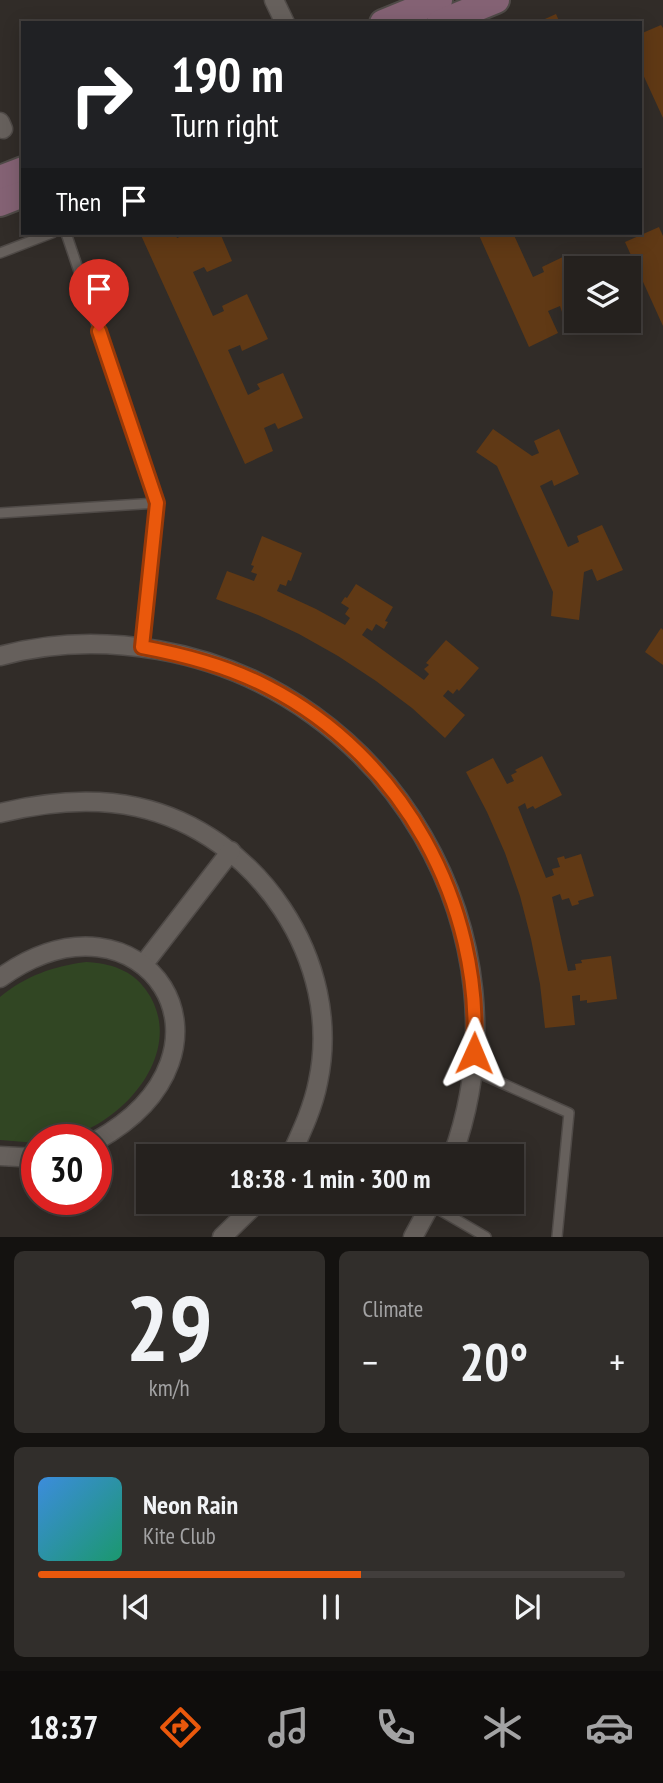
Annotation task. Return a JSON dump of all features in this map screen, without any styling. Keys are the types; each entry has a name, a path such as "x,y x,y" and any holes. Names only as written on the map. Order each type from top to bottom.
{"main road":[{"path":"388,21 439,0"},
{"path":"445,21 496,0"},
{"path":"0,179 21,171"},
{"path":"0,203 21,195"}],"street":[{"path":"274,0 284,21"},
{"path":"0,656 43,648 109,645 142,647 206,661 277,692 323,722 348,743 393,791 434,856 455,907 471,971 475,1037 472,1070 456,1144"},
{"path":"0,813 54,802 110,803 138,807 187,824 231,851 250,868 283,908 296,930 310,966 320,1004 322,1056 318,1082 296,1144"},
{"path":"144,965 231,851"},
{"path":"0,978 46,954 85,947 101,947 131,957 155,976 171,1003 176,1033 173,1056 164,1078 141,1108 127,1122 112,1131"},
{"path":"0,1156 21,1157"},
{"path":"222,1237 246,1214"},
{"path":"413,1237 425,1214"}],"lane":[{"path":"0,253 47,235"},
{"path":"66,235 157,503 142,647"},
{"path":"0,513 157,503"},
{"path":"472,1070 569,1113 556,1237"},
{"path":"449,1214 486,1237"}],"green space":[{"path":"86,962 104,964 120,969 140,983 157,1014 160,1038 154,1061 142,1084 125,1104 96,1124 21,1124 21,1142 0,1140 0,997 19,983 63,966"}],"building":[{"path":"556,14 559,21 540,21"},
{"path":"661,25 663,28 663,118 642,72 642,33"},
{"path":"659,227 663,236 663,326 641,277 641,256 631,256 625,242"},
{"path":"141,235 176,235 177,238 184,235 221,235 232,261 207,272 204,267 193,272 213,316 224,311 222,306 247,294 268,339 242,351 240,345 228,350 248,395 260,389 257,384 283,373 303,418 278,429 275,423 264,428 273,451 245,464"},
{"path":"479,235 514,235 533,277 544,272 542,267 564,256 564,311 562,312 560,306 548,311 558,333 529,347"},
{"path":"493,429 532,456 539,453 534,441 559,429 579,474 554,486 552,480 540,486 568,547 579,542 577,536 602,525 623,570 597,581 592,569 584,572 579,620 551,616 553,592 497,466 476,452"},
{"path":"262,536 302,553 291,581 288,580 286,586 280,584 277,591 345,625 350,618 345,614 349,608 341,603 356,584 393,607 385,621 388,622 384,629 376,624 372,631 367,628 362,635 424,680 429,674 424,669 429,665 426,663 446,640 479,668 459,691 457,689 453,694 448,690 443,696 465,715 445,738 412,708 338,656 299,634 216,599 227,571 254,581 257,574 251,572 254,566 251,565"},
{"path":"661,628 663,630 663,665 645,652"},
{"path":"542,756 562,795 535,809 533,806 527,809 525,803 518,807 546,878 554,875 552,869 560,867 557,858 564,856 565,859 581,854 594,896 572,906 569,898 562,900 560,894 552,897 568,971 576,970 575,964 582,963 581,960 611,956 617,999 587,1003 587,1000 580,1001 580,995 572,996 575,1025 545,1028 540,984 520,896 505,853 466,772 493,758 507,784 514,781 511,775 517,772 515,770"}],"route":[{"path":"99,331 157,503 142,647 206,661 267,686 323,722 372,766 393,791 429,846 455,907 471,971 474,1053"}]}
